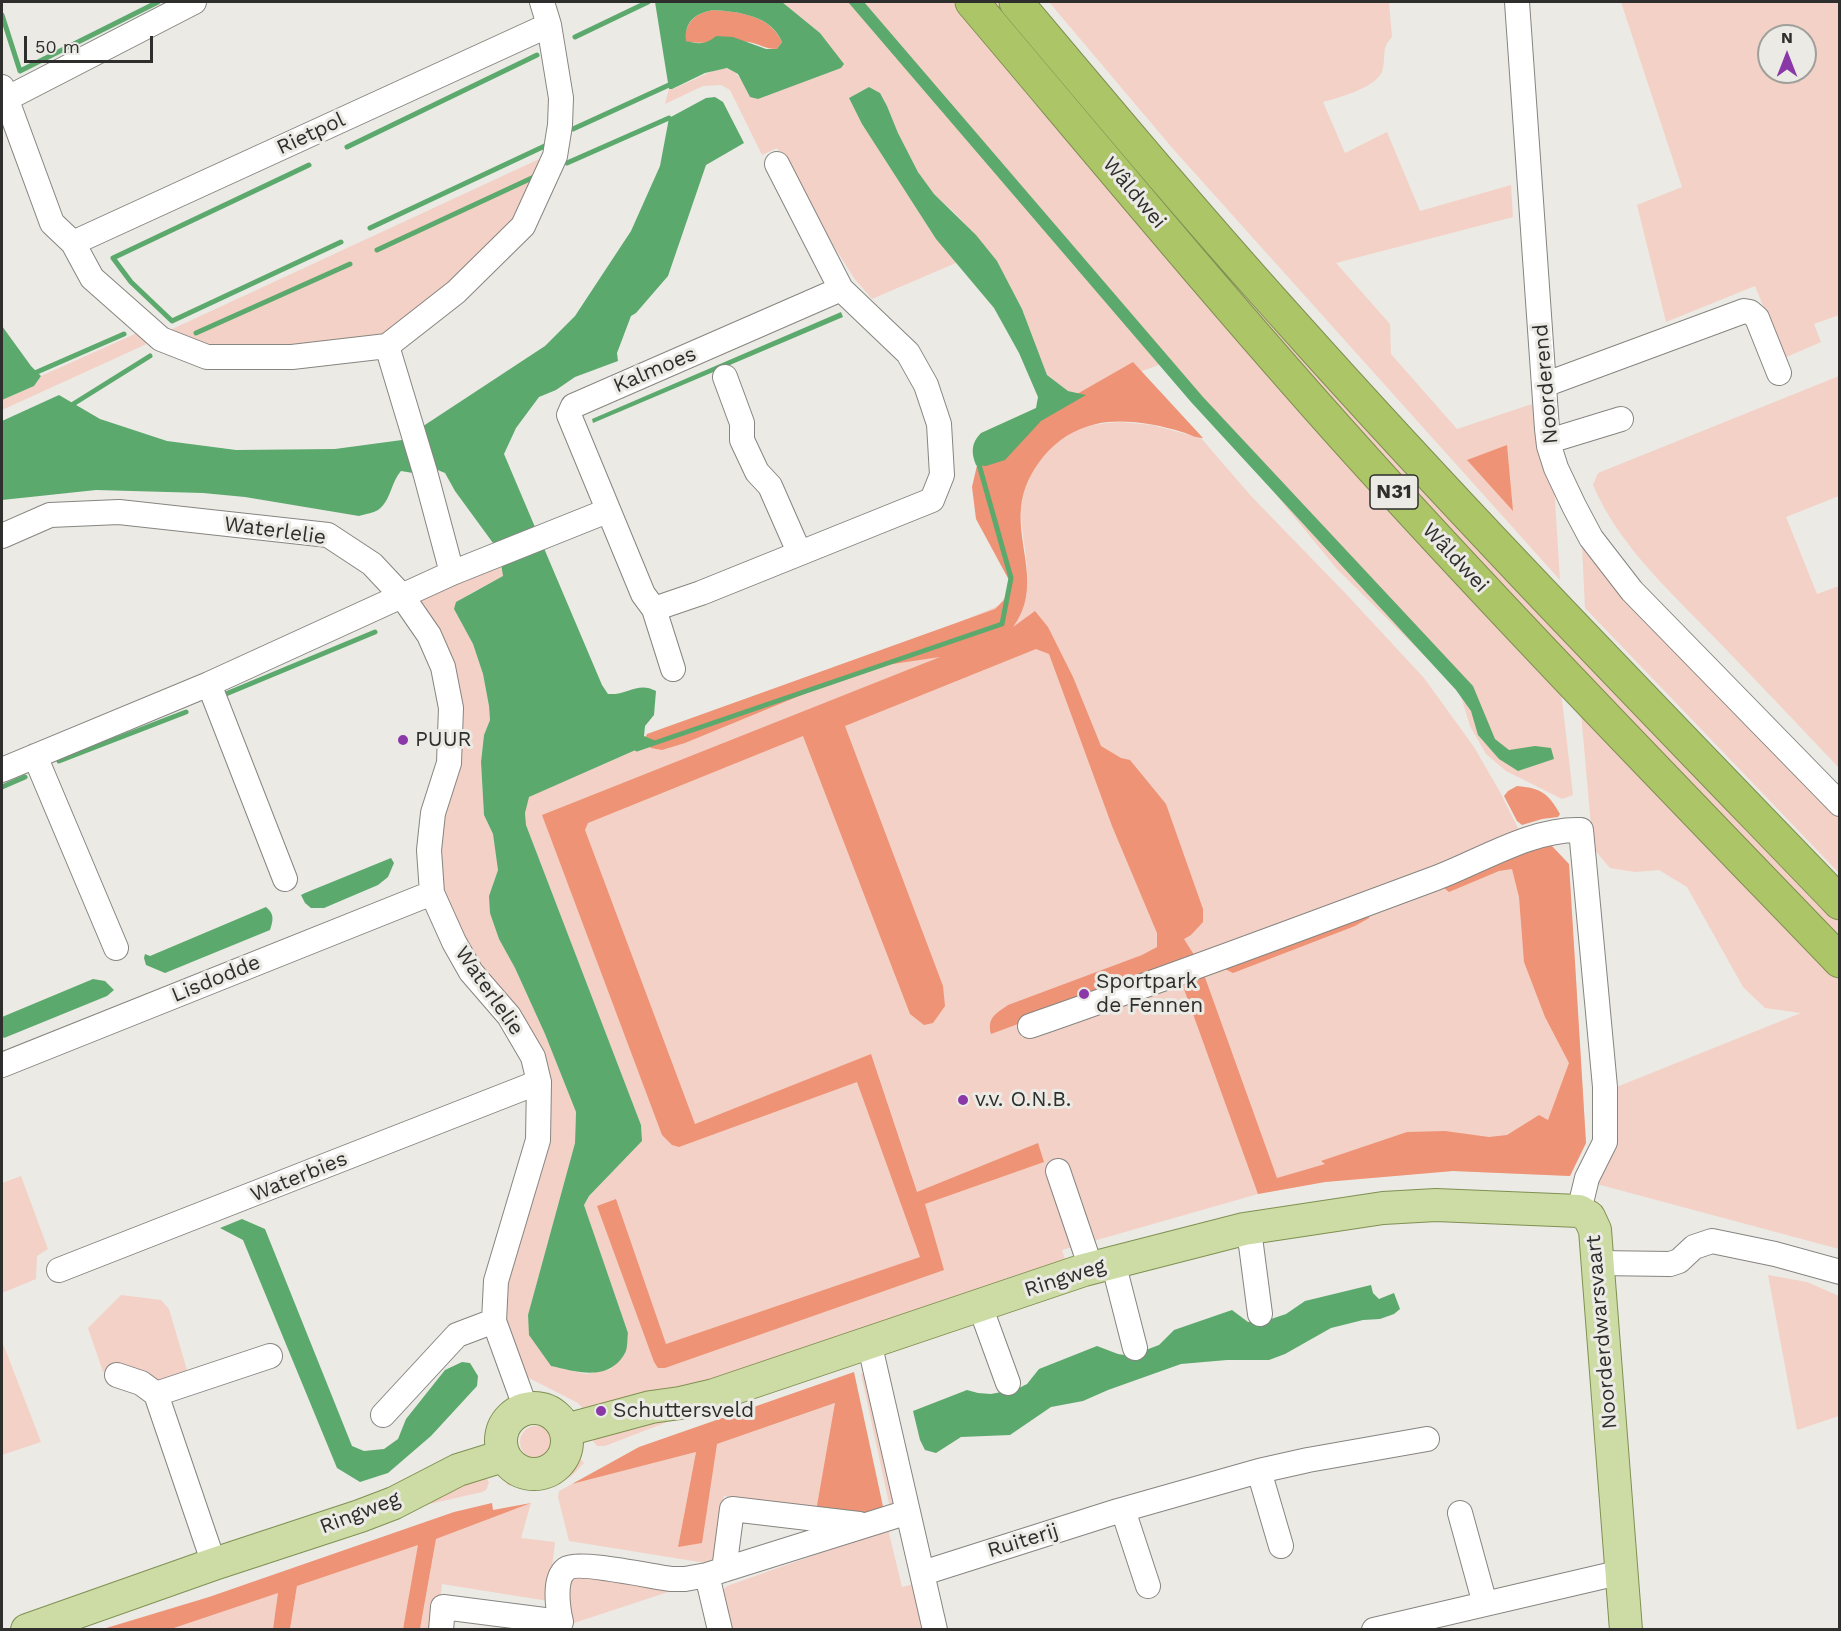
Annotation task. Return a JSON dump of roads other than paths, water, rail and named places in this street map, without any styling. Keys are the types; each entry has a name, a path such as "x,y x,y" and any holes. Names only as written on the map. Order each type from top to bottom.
{"highway":[{"name":"Wâldwei","path":"972,2 1227,302 1372,468 1528,636 1839,961"},
{"name":"Wâldwei","path":"1016,2 1290,322 1544,595 1839,903"}],"main road":[{"name":"Ringweg","path":"566,1430 651,1407 714,1395 1102,1265 1245,1229 1383,1208 1436,1205 1579,1211"},
{"name":"Noorderdwarsvaart","path":"1579,1211 1592,1220 1595,1230 1626,1629"},
{"path":"526,1409 547,1410 557,1417 566,1430 568,1444 563,1457 549,1471 540,1474 524,1472 503,1456 502,1433 517,1413 526,1409"},
{"name":"Ringweg","path":"27,1629 84,1620 214,1564 360,1516 394,1503 458,1470 503,1456"}],"street":[{"path":"194,2 4,93 52,223 73,243 92,278 161,339 207,357 292,357 387,346 456,292 524,226 555,156 560,125 561,98 549,25 542,2"},
{"name":"Noorderend","path":"1517,2 1544,385 1549,441 1556,468 1591,538 1632,591 1839,804"},
{"name":"Rietpol","path":"73,243 549,25"},
{"path":"654,609 701,593 932,500 942,475 939,424 926,385 908,353 842,289 777,164"},
{"name":"Kalmoes","path":"673,669 654,609 643,594 569,415 573,405 842,289"},
{"path":"1544,385 1744,311 1750,312 1756,318 1779,373"},
{"path":"387,346 425,472 452,573"},
{"name":"Kalmoes","path":"724,376 742,423 742,440 757,472 770,486 799,552"},
{"path":"1549,441 1622,419"},
{"path":"2,770 209,684 452,573 607,511"},
{"name":"Waterlelie","path":"2,536 50,515 119,512 328,535 372,564 402,596 429,635 443,667 451,708 449,763 434,813 429,850 432,893 454,942 471,972 509,1016 527,1046 533,1057 539,1082 538,1140 496,1281 495,1322 526,1409"},
{"path":"209,684 285,879"},
{"path":"35,756 116,948"},
{"name":"Noorderdwarsvaart","path":"1030,1026 1450,873 1551,831 1581,830 1605,1087 1605,1142 1587,1178 1579,1211"},
{"name":"Lisdodde","path":"2,1065 432,893"},
{"name":"Waterbies","path":"59,1270 539,1082"},
{"path":"1058,1172 1102,1265 1135,1348"},
{"path":"1245,1229 1251,1245 1260,1314"},
{"path":"1598,1263 1670,1263 1679,1261 1694,1247 1712,1241 1775,1254 1839,1272"},
{"path":"980,1306 1008,1383"},
{"path":"383,1415 457,1335 495,1322"},
{"path":"869,1342 935,1629"},
{"path":"156,1394 270,1356"},
{"path":"117,1375 141,1383 156,1394 214,1564"},
{"name":"Ruiterij","path":"923,1573 1124,1510 1259,1471 1427,1439"},
{"path":"1259,1471 1281,1546"},
{"path":"720,1629 716,1573 732,1509 869,1525"},
{"path":"1124,1510 1148,1586"},
{"path":"441,1629 443,1607 554,1627 558,1586 567,1568 583,1566 671,1580 685,1580 716,1573 908,1512"},
{"path":"1460,1513 1485,1604"},
{"path":"1374,1629 1622,1572"}],"waterway":[{"path":"2,15 20,71 158,2"},
{"path":"575,37 648,2"},
{"path":"347,147 537,55"},
{"path":"573,129 669,85"},
{"path":"567,163 669,118"},
{"path":"370,228 549,144"},
{"path":"309,165 113,258 131,282 172,321 341,242"},
{"path":"377,250 534,177"},
{"path":"196,333 350,264"},
{"path":"37,372 124,334"},
{"path":"70,406 150,356"},
{"path":"637,749 1002,624 1011,578 978,461"},
{"path":"221,696 375,632"},
{"path":"59,761 186,712"},
{"path":"2,787 25,777"}],"place":[{"name":"PUUR","path":"403,740"},
{"name":"Sportpark de Fennen","path":"1084,994"},
{"name":"v.v. O.N.B.","path":"963,1100"},
{"name":"Schuttersveld","path":"601,1411"}]}
